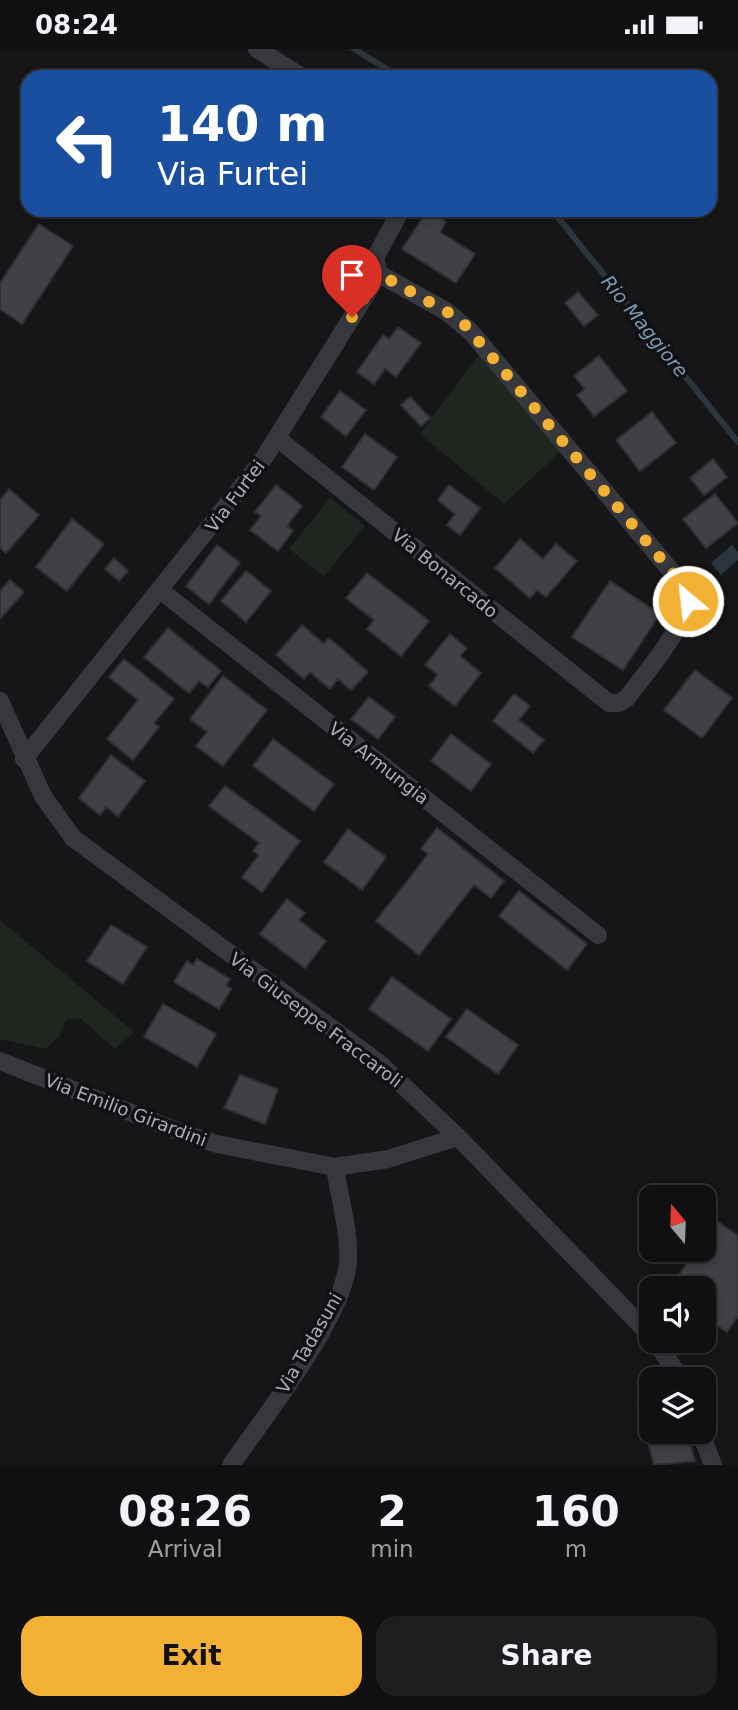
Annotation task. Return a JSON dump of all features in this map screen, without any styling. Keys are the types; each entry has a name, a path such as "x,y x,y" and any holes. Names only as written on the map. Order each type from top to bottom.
{"street":[{"path":"257,49 291,70"},
{"name":"Via Furtei","path":"24,759 160,590 277,438 379,274 375,258 397,217"},
{"name":"Via Bonarcado","path":"277,438 604,700 614,704 627,698 681,622 688,601 683,585 466,326 446,311 379,274"},
{"name":"Via Armungia","path":"160,590 598,935"},
{"name":"Via Giuseppe Fraccaroli","path":"0,701 24,759 51,811 81,845 379,1063 458,1137 639,1324"},
{"name":"Via Emilio Girardini","path":"0,1061 185,1135 217,1144 335,1167 388,1159 458,1137"},
{"name":"Via Tadasuni","path":"230,1465 303,1363 342,1286 348,1252 335,1167"},
{"path":"706,1444 713,1465"}],"shaded area":[{"path":"479,355 562,450 504,504 420,434"},
{"path":"330,498 365,526 324,576 289,549"},
{"path":"732,545 738,552 738,560 721,575 711,563"},
{"path":"0,920 134,1032 115,1049 80,1018 66,1020 59,1037 45,1049 0,1039"}],"building":[{"path":"423,217 438,217 446,222 440,232 475,254 456,283 402,249"},
{"path":"39,224 73,246 22,324 0,309 0,283"},
{"path":"578,292 598,315 584,326 565,303"},
{"path":"398,327 421,343 396,377 385,369 374,384 357,372 383,335 389,339"},
{"path":"599,356 627,391 594,416 577,395 585,389 574,376"},
{"path":"340,391 366,410 346,436 321,417"},
{"path":"410,397 430,418 421,426 401,405"},
{"path":"652,412 676,443 640,471 616,440"},
{"path":"365,434 397,457 374,490 342,467"},
{"path":"713,459 727,477 704,495 690,478"},
{"path":"276,485 302,506 287,526 293,531 278,551 250,530 261,516 255,512"},
{"path":"449,485 480,508 460,535 447,525 455,514 438,500"},
{"path":"9,489 39,515 6,553 0,548 0,500"},
{"path":"715,494 738,523 706,548 683,519"},
{"path":"72,519 104,544 67,591 36,567"},
{"path":"520,539 543,559 556,544 577,561 546,597 537,590 530,598 495,568"},
{"path":"217,545 240,563 209,604 186,586"},
{"path":"114,558 128,571 119,581 105,569"},
{"path":"246,571 271,591 246,622 221,601"},
{"path":"367,573 429,621 401,656 367,629 374,620 346,598"},
{"path":"10,580 24,592 0,619 0,591"},
{"path":"610,581 660,614 623,670 572,637"},
{"path":"302,625 324,644 329,638 368,672 351,690 338,679 330,689 310,672 304,679 276,655"},
{"path":"168,628 221,671 208,687 199,681 189,693 144,657"},
{"path":"450,634 467,648 460,656 481,673 455,706 429,686 438,675 425,665"},
{"path":"124,659 174,699 154,723 159,727 133,760 107,739 138,700 109,677"},
{"path":"695,670 732,698 702,738 664,710"},
{"path":"223,676 267,710 223,766 196,746 207,732 190,719"},
{"path":"514,694 530,706 519,720 544,740 533,753 493,721"},
{"path":"369,697 395,717 378,739 351,719"},
{"path":"451,734 491,764 471,791 431,761"},
{"path":"273,739 334,784 314,811 253,766"},
{"path":"111,755 145,781 118,816 106,807 100,815 79,798"},
{"path":"225,786 300,841 262,892 242,877 259,855 253,851 259,843 209,806"},
{"path":"437,828 504,881 491,898 474,885 419,955 376,921 428,854 421,849"},
{"path":"348,829 386,857 362,890 324,862"},
{"path":"519,891 587,944 567,970 499,916"},
{"path":"287,899 305,913 299,920 326,941 305,968 260,934"},
{"path":"111,925 147,947 123,984 87,961"},
{"path":"197,959 230,979 226,985 231,989 219,1009 174,982 187,961 193,965"},
{"path":"392,977 451,1019 428,1051 369,1009"},
{"path":"163,1004 216,1034 197,1067 144,1037"},
{"path":"467,1009 518,1045 498,1074 446,1037"},
{"path":"240,1075 278,1089 265,1124 224,1108"},
{"path":"716,1222 738,1236 738,1316 727,1332 716,1324 716,1276 678,1276 688,1262 716,1262"},
{"path":"648,1444 690,1444 695,1461 654,1465"}],"waterway":[{"name":"Rio Maggiore","path":"354,49 388,70"},
{"name":"Rio Maggiore","path":"558,217 738,442"}],"route":[{"path":"352,317 379,274 459,321 683,585 688,601"}]}
